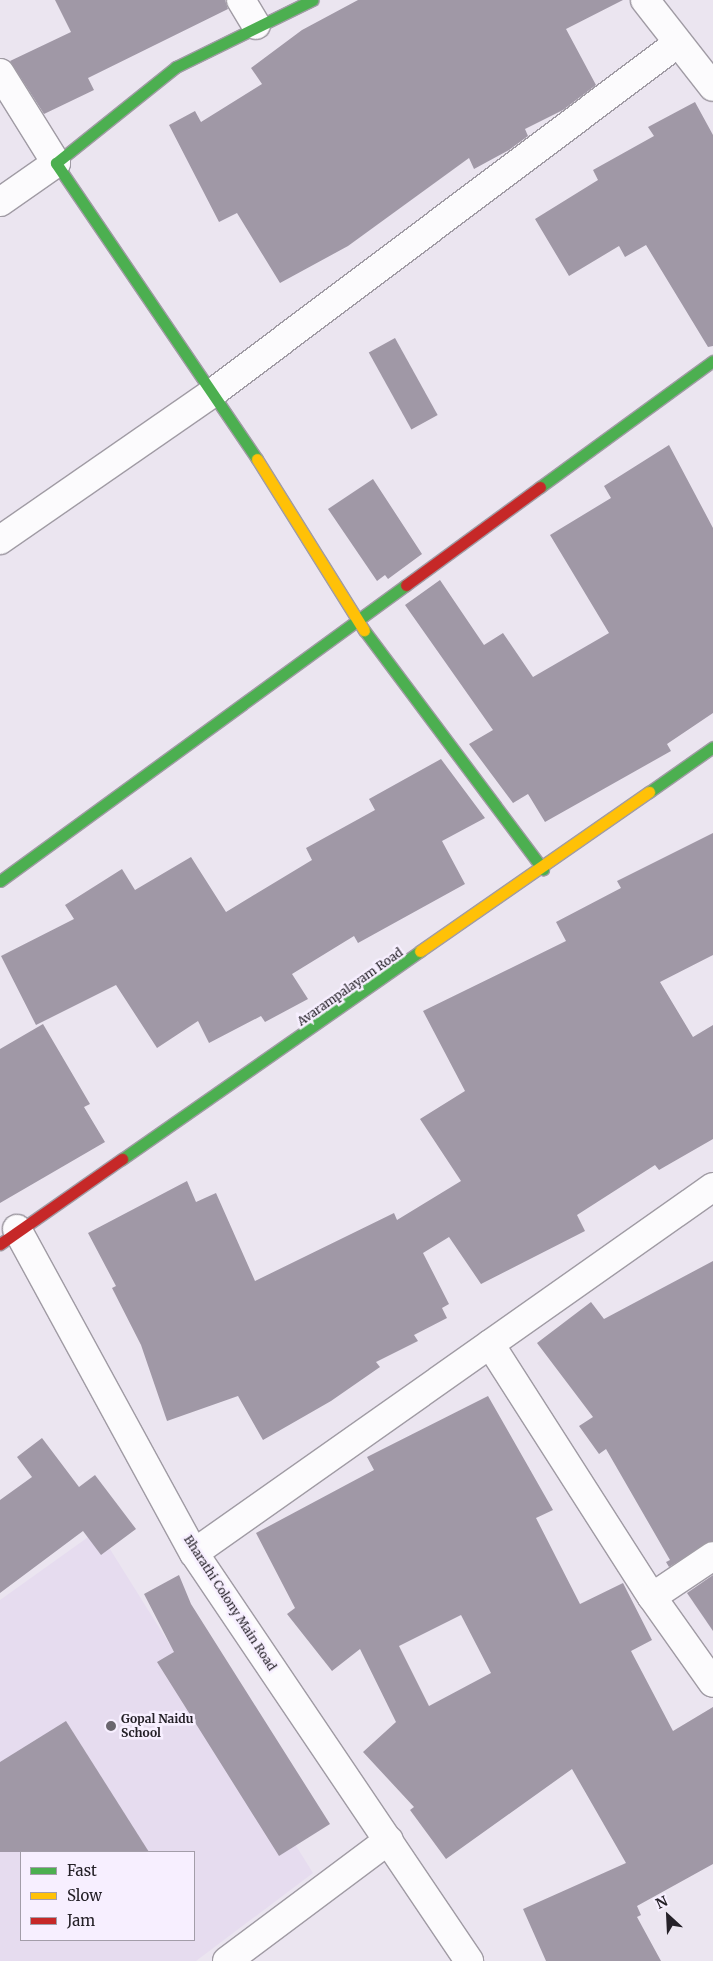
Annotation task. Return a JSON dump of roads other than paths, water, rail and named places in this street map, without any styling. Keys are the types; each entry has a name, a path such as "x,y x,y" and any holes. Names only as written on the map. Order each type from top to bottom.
{"street":[{"path":"241,0 256,25"},
{"path":"0,202 56,164 176,67 256,25 312,0"},
{"path":"645,0 713,87"},
{"path":"0,540 215,390 678,43"},
{"path":"0,73 56,164 215,390 357,620 543,869"},
{"path":"0,881 713,361"},
{"name":"Avarampalayam Road","path":"4,1240 260,1067 713,748"},
{"path":"194,1553 713,1186"},
{"name":"Bharathi Colony Main Road","path":"4,1240 194,1553 469,1961"},
{"path":"490,1344 652,1597 713,1683"},
{"path":"652,1597 713,1556"},
{"path":"227,1961 389,1840"}],"place":[{"name":"Gopal Naidu School","path":"111,1726"}]}
